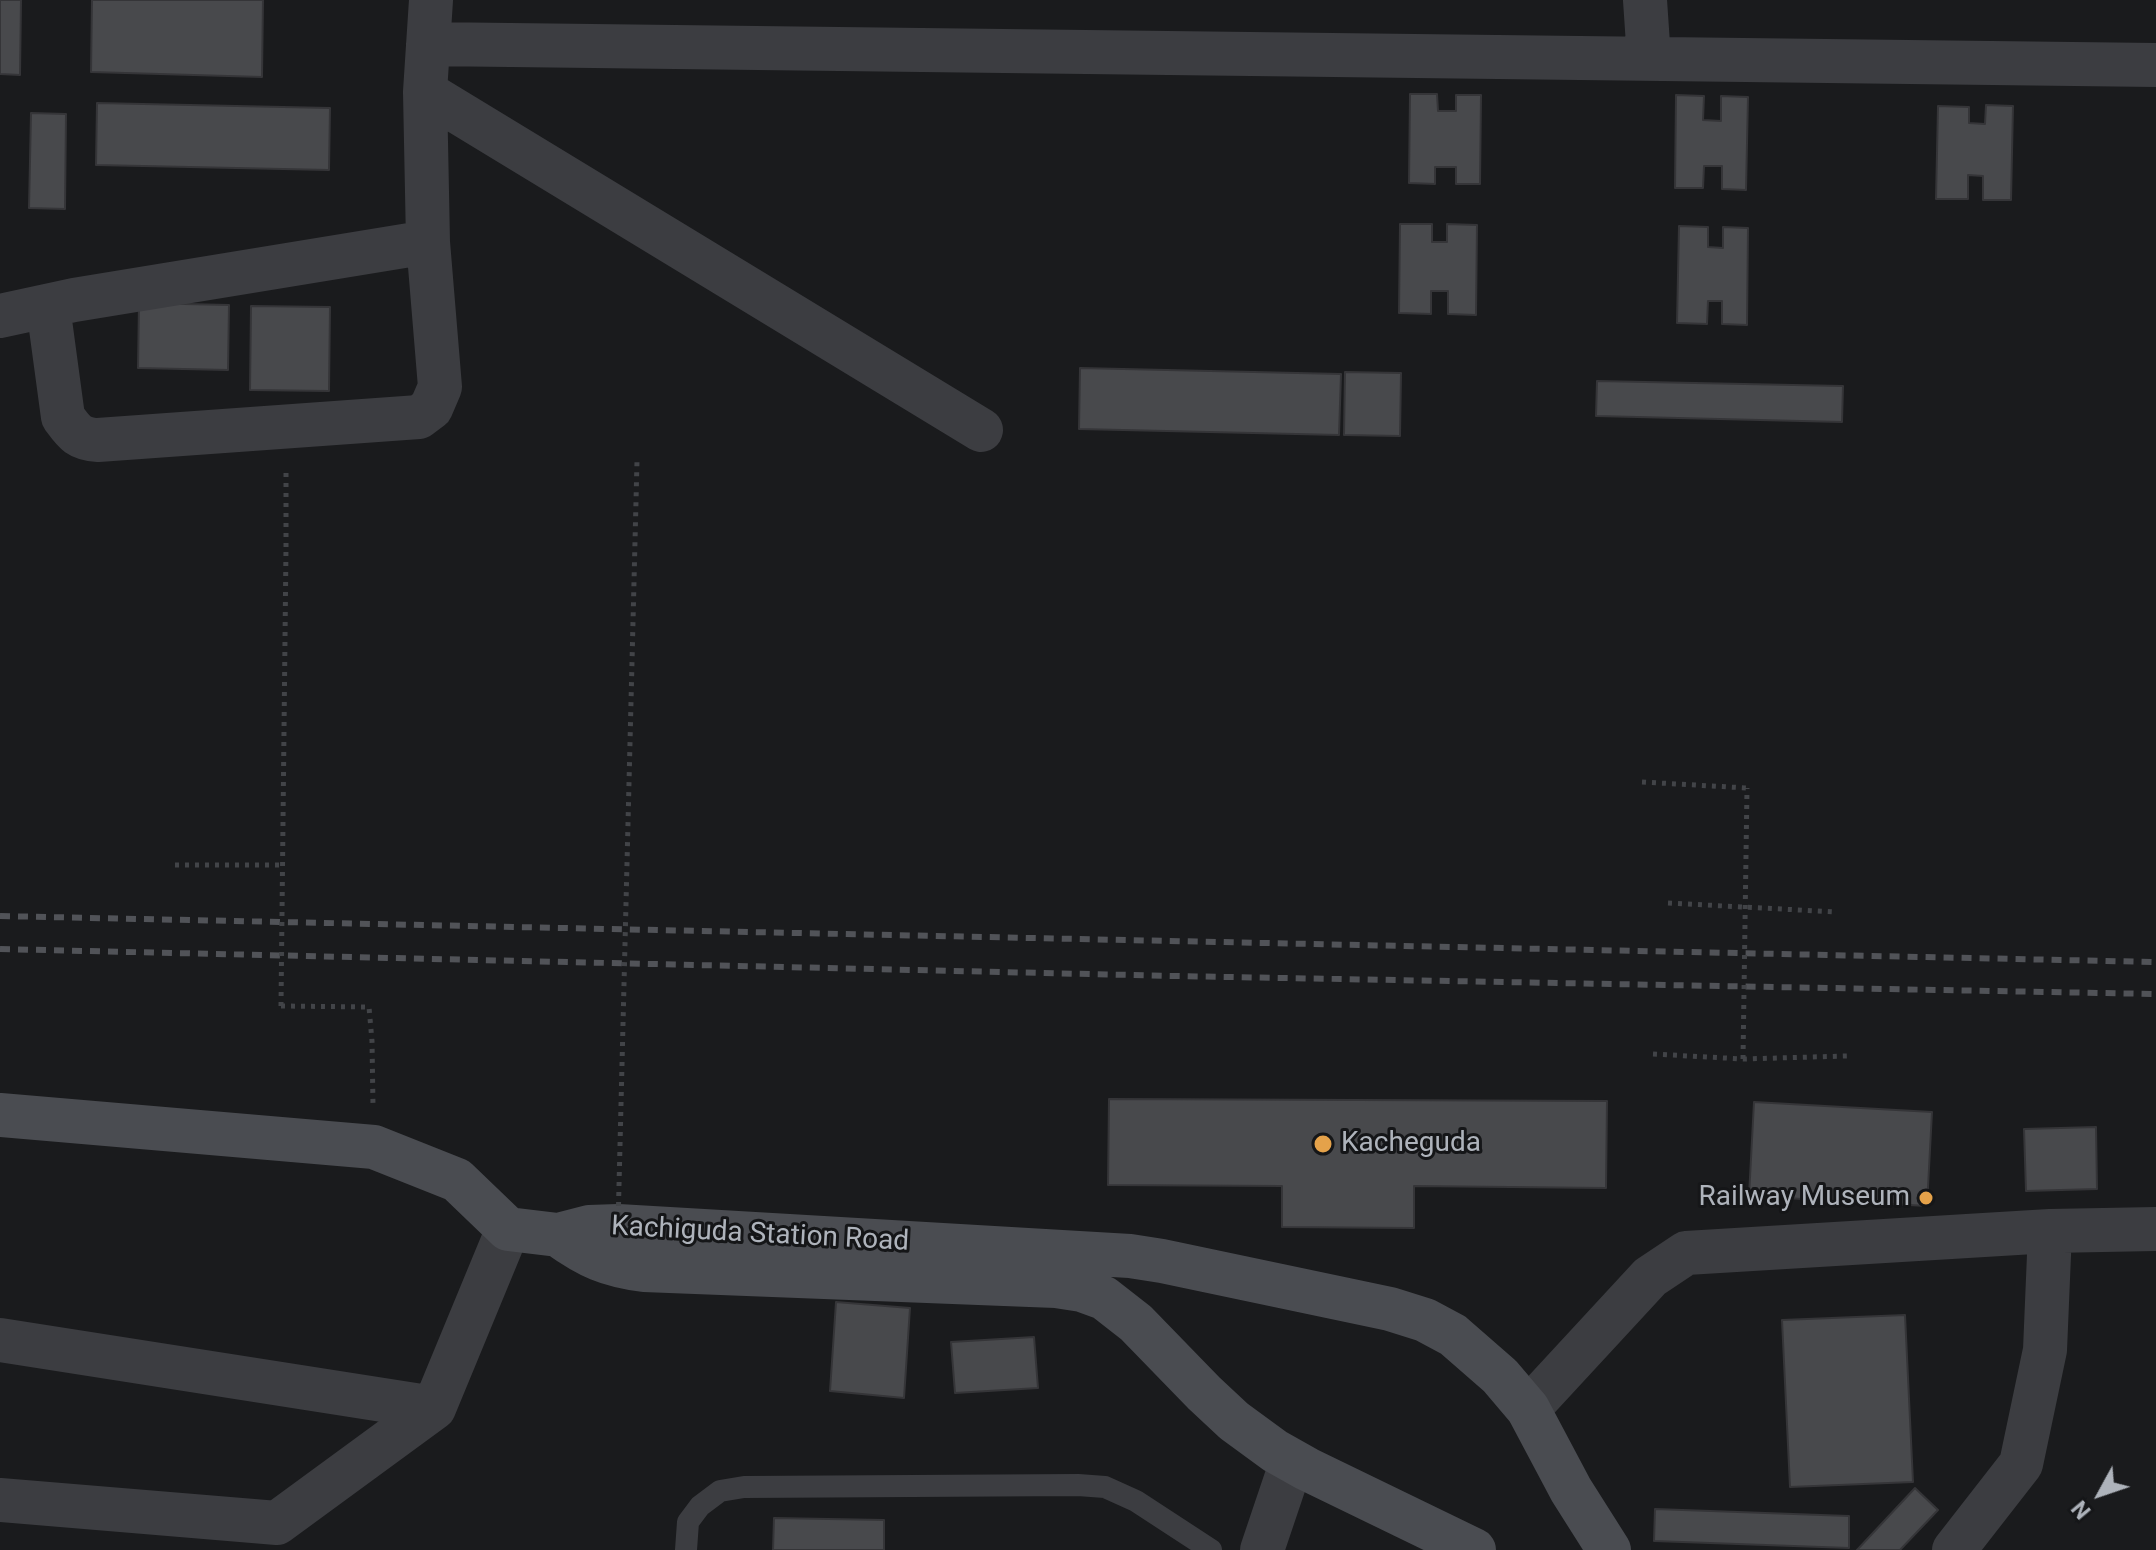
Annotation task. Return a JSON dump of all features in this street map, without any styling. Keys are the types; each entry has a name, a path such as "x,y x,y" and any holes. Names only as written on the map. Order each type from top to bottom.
{"main road":[{"path":"0,1115 374,1147 457,1180 508,1229 558,1235"},
{"name":"Kachiguda Station Road","path":"558,1235 589,1227 618,1226 1098,1254 1162,1261 1390,1309 1425,1320 1453,1335 1500,1376 1528,1409 1571,1490 1609,1550"},
{"name":"Kachiguda Station Road","path":"558,1235 582,1252 613,1266 644,1270 1056,1286 1082,1290 1104,1298 1136,1323 1234,1421 1275,1451 1474,1550"}],"street":[{"path":"48,306 63,417 84,439 419,417 431,408 440,387 428,242 425,92 431,0"},
{"path":"1645,0 1649,59"},
{"path":"428,44 2156,65"},
{"path":"425,92 981,430"},
{"path":"0,316 74,300 428,242"},
{"path":"0,1500 274,1537 434,1408 508,1229"},
{"path":"1528,1409 1650,1277 1686,1253 2050,1231 2156,1229"},
{"path":"1954,1550 2021,1464 2045,1350 2050,1231"},
{"path":"0,1340 434,1408"},
{"path":"1262,1550 1292,1461"}],"lane":[{"path":"686,1550 688,1522 700,1506 720,1491 744,1487 1078,1485 1105,1487 1136,1501 1211,1550"}],"path":[{"path":"287,461 281,1006 369,1007 374,1147"},
{"path":"618,1226 637,461"},
{"path":"1642,782 1747,788 1743,1059"},
{"path":"175,865 282,865"},
{"path":"1668,903 1837,912"},
{"path":"1653,1054 1743,1059 1847,1056"}],"building":[{"path":"0,0 21,0 20,75 0,74"},
{"path":"92,0 263,0 262,77 91,72"},
{"path":"1410,94 1437,94 1438,111 1456,111 1456,95 1481,95 1480,184 1456,184 1456,167 1435,167 1435,184 1409,183"},
{"path":"1676,95 1704,96 1703,120 1721,121 1721,96 1748,97 1746,190 1722,189 1722,166 1704,166 1703,188 1675,188"},
{"path":"97,103 330,108 329,170 96,165"},
{"path":"1986,105 2013,106 2011,200 1983,200 1983,176 1968,175 1968,199 1936,199 1938,106 1969,107 1969,123 1985,124"},
{"path":"31,113 66,114 65,209 29,208"},
{"path":"1400,224 1432,224 1432,242 1447,242 1447,224 1477,225 1476,315 1448,314 1448,291 1431,291 1431,314 1399,313"},
{"path":"1679,226 1708,227 1708,247 1723,248 1723,227 1748,228 1747,325 1722,324 1722,301 1708,301 1707,324 1677,323"},
{"path":"139,303 229,305 228,370 138,368"},
{"path":"251,306 330,307 329,391 250,390"},
{"path":"1080,368 1341,374 1339,435 1079,429"},
{"path":"1345,372 1401,373 1400,436 1344,435"},
{"path":"1597,381 1843,386 1842,422 1596,416"},
{"path":"1109,1099 1607,1101 1606,1188 1414,1186 1414,1228 1282,1227 1282,1186 1108,1185"},
{"path":"1754,1102 1932,1112 1927,1206 1749,1196"},
{"path":"2096,1127 2097,1189 2026,1191 2024,1129"},
{"path":"836,1302 910,1308 904,1398 830,1391"},
{"path":"1905,1315 1913,1482 1790,1487 1782,1320"},
{"path":"1034,1337 1038,1388 955,1393 951,1342"},
{"path":"1915,1488 1938,1510 1900,1550 1857,1550"},
{"path":"1655,1509 1849,1516 1849,1548 1654,1541"},
{"path":"774,1518 884,1520 884,1550 773,1550"}],"railway":[{"path":"0,916 2156,962"},
{"path":"0,949 1175,976 2156,994"}],"place":[{"name":"Kacheguda","path":"1323,1144"},
{"name":"Railway Museum","path":"1926,1198"}]}
